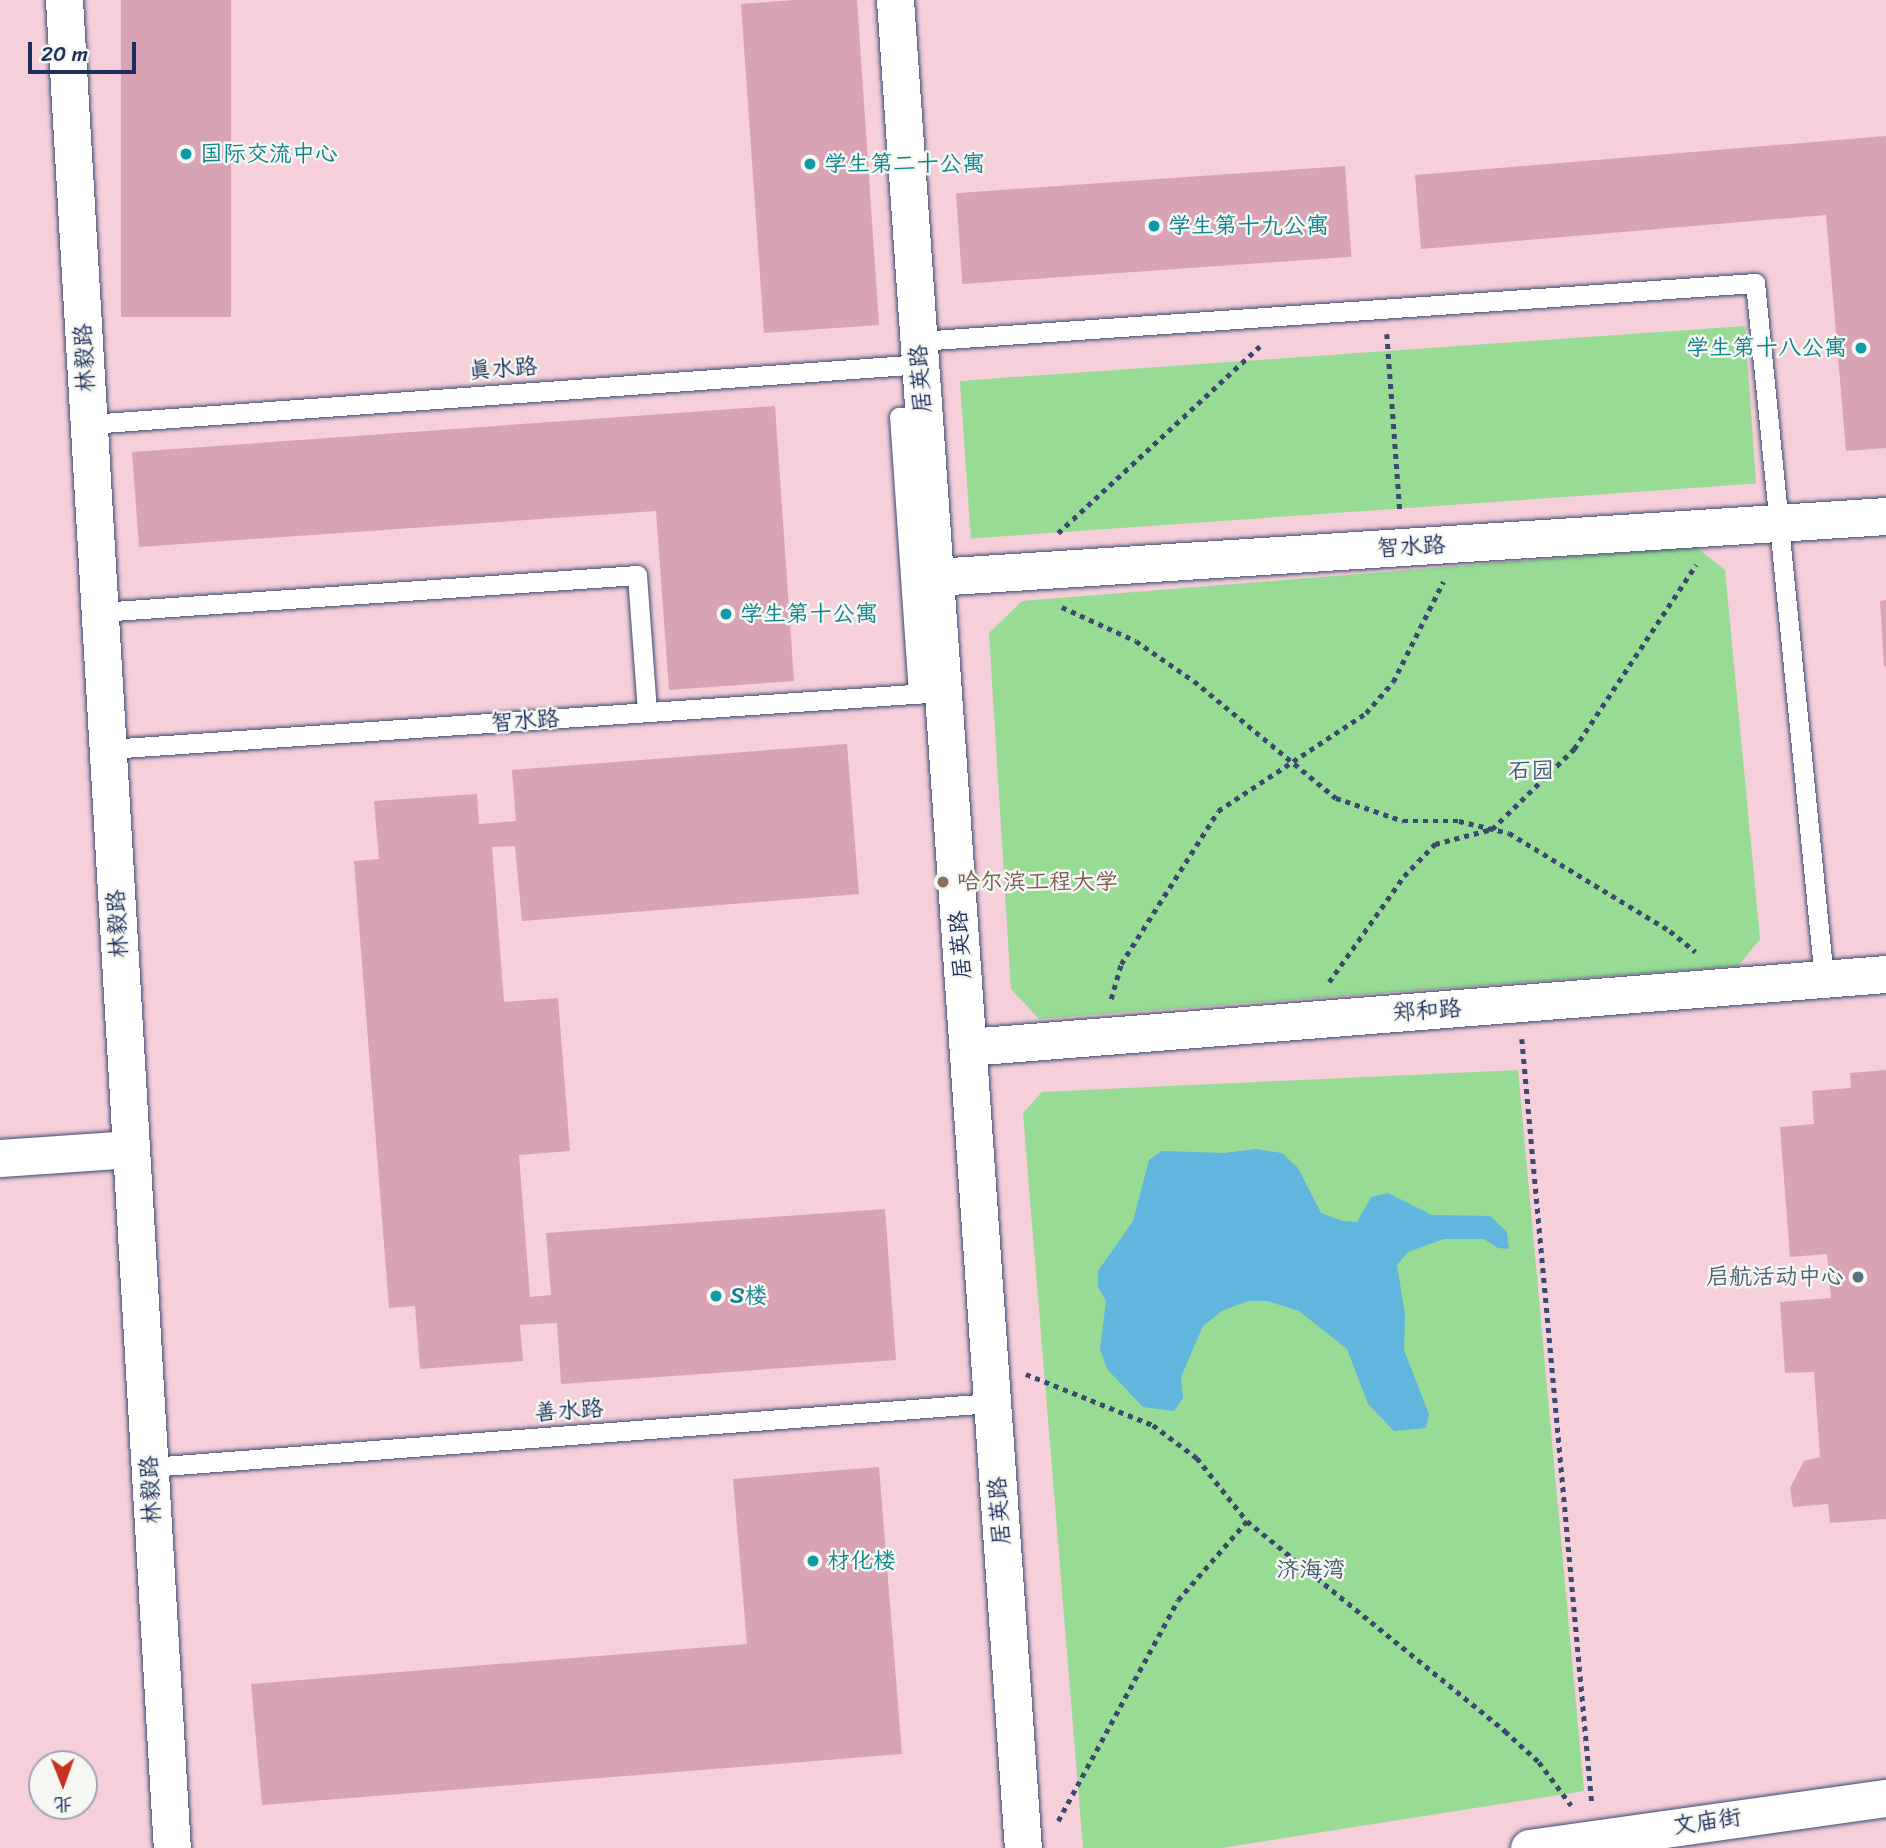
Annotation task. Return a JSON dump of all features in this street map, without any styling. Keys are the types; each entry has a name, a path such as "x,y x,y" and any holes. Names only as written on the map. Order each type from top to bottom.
{"street":[{"name":"林毅路","path":"64,0 172,1848"},
{"name":"居英路","path":"895,0 935,577 930,693 968,1047 1023,1848"},
{"name":"智水路","path":"935,577 1886,516"},
{"name":"郑和路","path":"968,1047 1886,974"},
{"path":"13,1157 131,1149"},
{"name":"文庙街","path":"1529,1848 1886,1797"}],"lane":[{"name":"真水路","path":"89,424 920,353 1293,315 1755,283 1777,523"},
{"path":"924,416 899,417 930,693"},
{"path":"1777,523 1824,979"},
{"path":"99,612 637,575 648,712"},
{"name":"智水路","path":"108,749 930,693"},
{"name":"善水路","path":"150,1467 992,1403"}],"path":[{"path":"1384,309 1403,547"},
{"path":"1016,572 1293,315"},
{"path":"1302,1021 1405,876 1435,844 1492,829 1574,749 1722,526"},
{"path":"1111,1035 1111,997 1121,964 1218,811 1366,713 1393,682 1462,543"},
{"path":"1050,601 1136,641 1194,681 1336,799 1403,821 1459,821 1508,833 1670,931 1700,955 1720,988"},
{"path":"1519,1004 1595,1837"},
{"path":"990,1362 1079,1392 1153,1425 1197,1458 1247,1521 1505,1731 1539,1762 1595,1837"},
{"path":"1056,1824 1178,1600 1247,1521"}],"shaded area":[{"name":"哈尔滨工程大学","path":"0,0 1886,0 1886,1848 0,1848"}],"green space":[{"path":"1745,326 1756,484 971,539 960,381"},
{"name":"石园","path":"1696,547 1725,570 1760,939 1738,966 1039,1019 1011,989 989,633 1022,601"},
{"name":"济海湾","path":"1518,1070 1584,1791 1221,1848 1083,1848 1023,1113 1042,1092"}],"water":[{"path":"1256,1149 1282,1153 1298,1168 1321,1213 1342,1221 1357,1222 1371,1197 1388,1193 1432,1215 1490,1216 1507,1232 1509,1249 1498,1248 1484,1239 1444,1239 1408,1252 1397,1265 1405,1315 1404,1350 1429,1414 1426,1428 1394,1431 1368,1404 1347,1349 1299,1311 1268,1301 1248,1301 1222,1311 1203,1326 1181,1377 1183,1398 1174,1411 1143,1407 1107,1369 1100,1349 1106,1301 1098,1287 1098,1271 1133,1221 1149,1160 1162,1151 1224,1153"}],"building":[{"name":"国际交流中心","path":"121,0 231,0 231,317 121,317"},
{"name":"学生第二十公寓","path":"795,0 857,0 879,325 764,333 741,4"},
{"name":"学生第十八公寓","path":"1886,136 1886,448 1846,451 1826,215 1421,249 1415,175"},
{"name":"学生第十九公寓","path":"1345,166 1351,257 962,284 956,193"},
{"name":"学生第十公寓","path":"775,406 794,681 669,690 656,511 139,547 132,452"},
{"path":"1886,600 1886,666 1884,666 1880,601"},
{"path":"847,744 859,894 522,921 515,846 492,847 504,1002 558,998 570,1151 519,1155 530,1297 551,1295 546,1233 885,1209 896,1360 561,1384 557,1323 520,1325 523,1361 420,1369 415,1306 389,1308 354,861 379,859 374,801 477,794 479,824 516,821 512,770"},
{"name":"启航活动中心","path":"1886,1070 1886,1519 1830,1523 1828,1504 1793,1507 1790,1488 1804,1461 1820,1457 1814,1372 1785,1373 1780,1302 1831,1298 1827,1254 1790,1257 1780,1127 1814,1124 1812,1091 1851,1088 1850,1073"},
{"name":"材化楼","path":"879,1467 902,1754 262,1805 251,1684 747,1644 733,1479"}],"place":[{"name":"国际交流中心","path":"186,154"},
{"name":"学生第二十公寓","path":"810,164"},
{"name":"学生第十九公寓","path":"1154,226"},
{"name":"学生第十八公寓","path":"1861,348"},
{"name":"学生第十公寓","path":"726,614"},
{"name":"哈尔滨工程大学","path":"943,882"},
{"name":"启航活动中心","path":"1858,1277"},
{"name":"S楼","path":"716,1296"},
{"name":"材化楼","path":"813,1561"}]}
